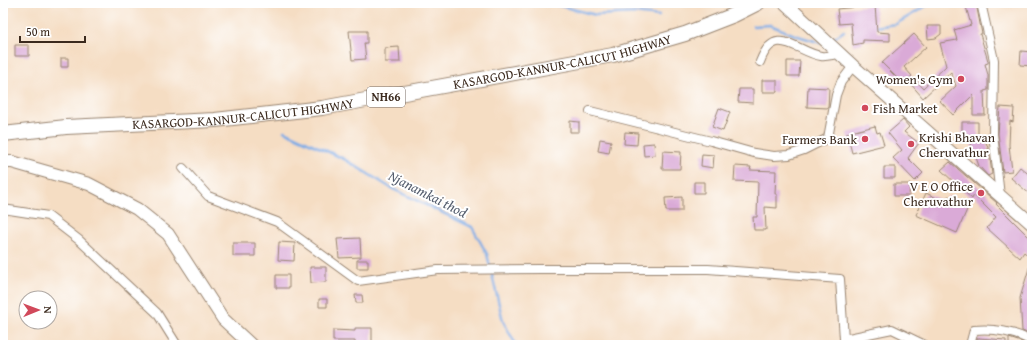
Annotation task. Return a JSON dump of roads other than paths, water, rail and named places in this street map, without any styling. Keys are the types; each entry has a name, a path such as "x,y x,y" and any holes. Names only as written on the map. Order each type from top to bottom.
{"highway":[{"name":"KASARGOD-KANNUR-CALICUT HIGHWAY","path":"3,134 66,127 215,120 330,107 613,55 685,34 734,15 758,3"}],"main road":[{"path":"786,3 853,66 1032,224"},
{"path":"3,162 12,162 89,184 137,208 168,234 223,319 251,345"}],"street":[{"path":"981,3 994,60 993,134 1000,197"},
{"path":"760,62 763,54 777,43 786,42 822,56 839,53"},
{"path":"590,111 754,153 774,156 788,155 804,150 828,138 836,95 841,82 853,66"},
{"path":"183,168 208,196 277,222 358,281 438,270 540,269 708,269 840,278 844,339 892,329 925,345"},
{"path":"3,209 48,216 79,240 156,313 177,345"},
{"path":"970,345 974,330 986,329 1018,334 1032,341"}],"waterway":[{"path":"549,3 596,15 634,13 659,16"},
{"path":"874,27 896,24 931,3"},
{"path":"753,26 770,25 821,43"},
{"path":"831,40 844,31"},
{"name":"Njanamkai thod","path":"284,131 344,159 391,188 472,227 487,254 503,321 516,345"}],"place":[{"name":"Women's Gym","path":"961,79"},
{"name":"Fish Market","path":"865,108"},
{"name":"Farmers Bank","path":"865,139"},
{"name":"Krishi Bhavan Cheruvathur","path":"911,144"},
{"name":"V E O Office Cheruvathur","path":"981,193"}]}
